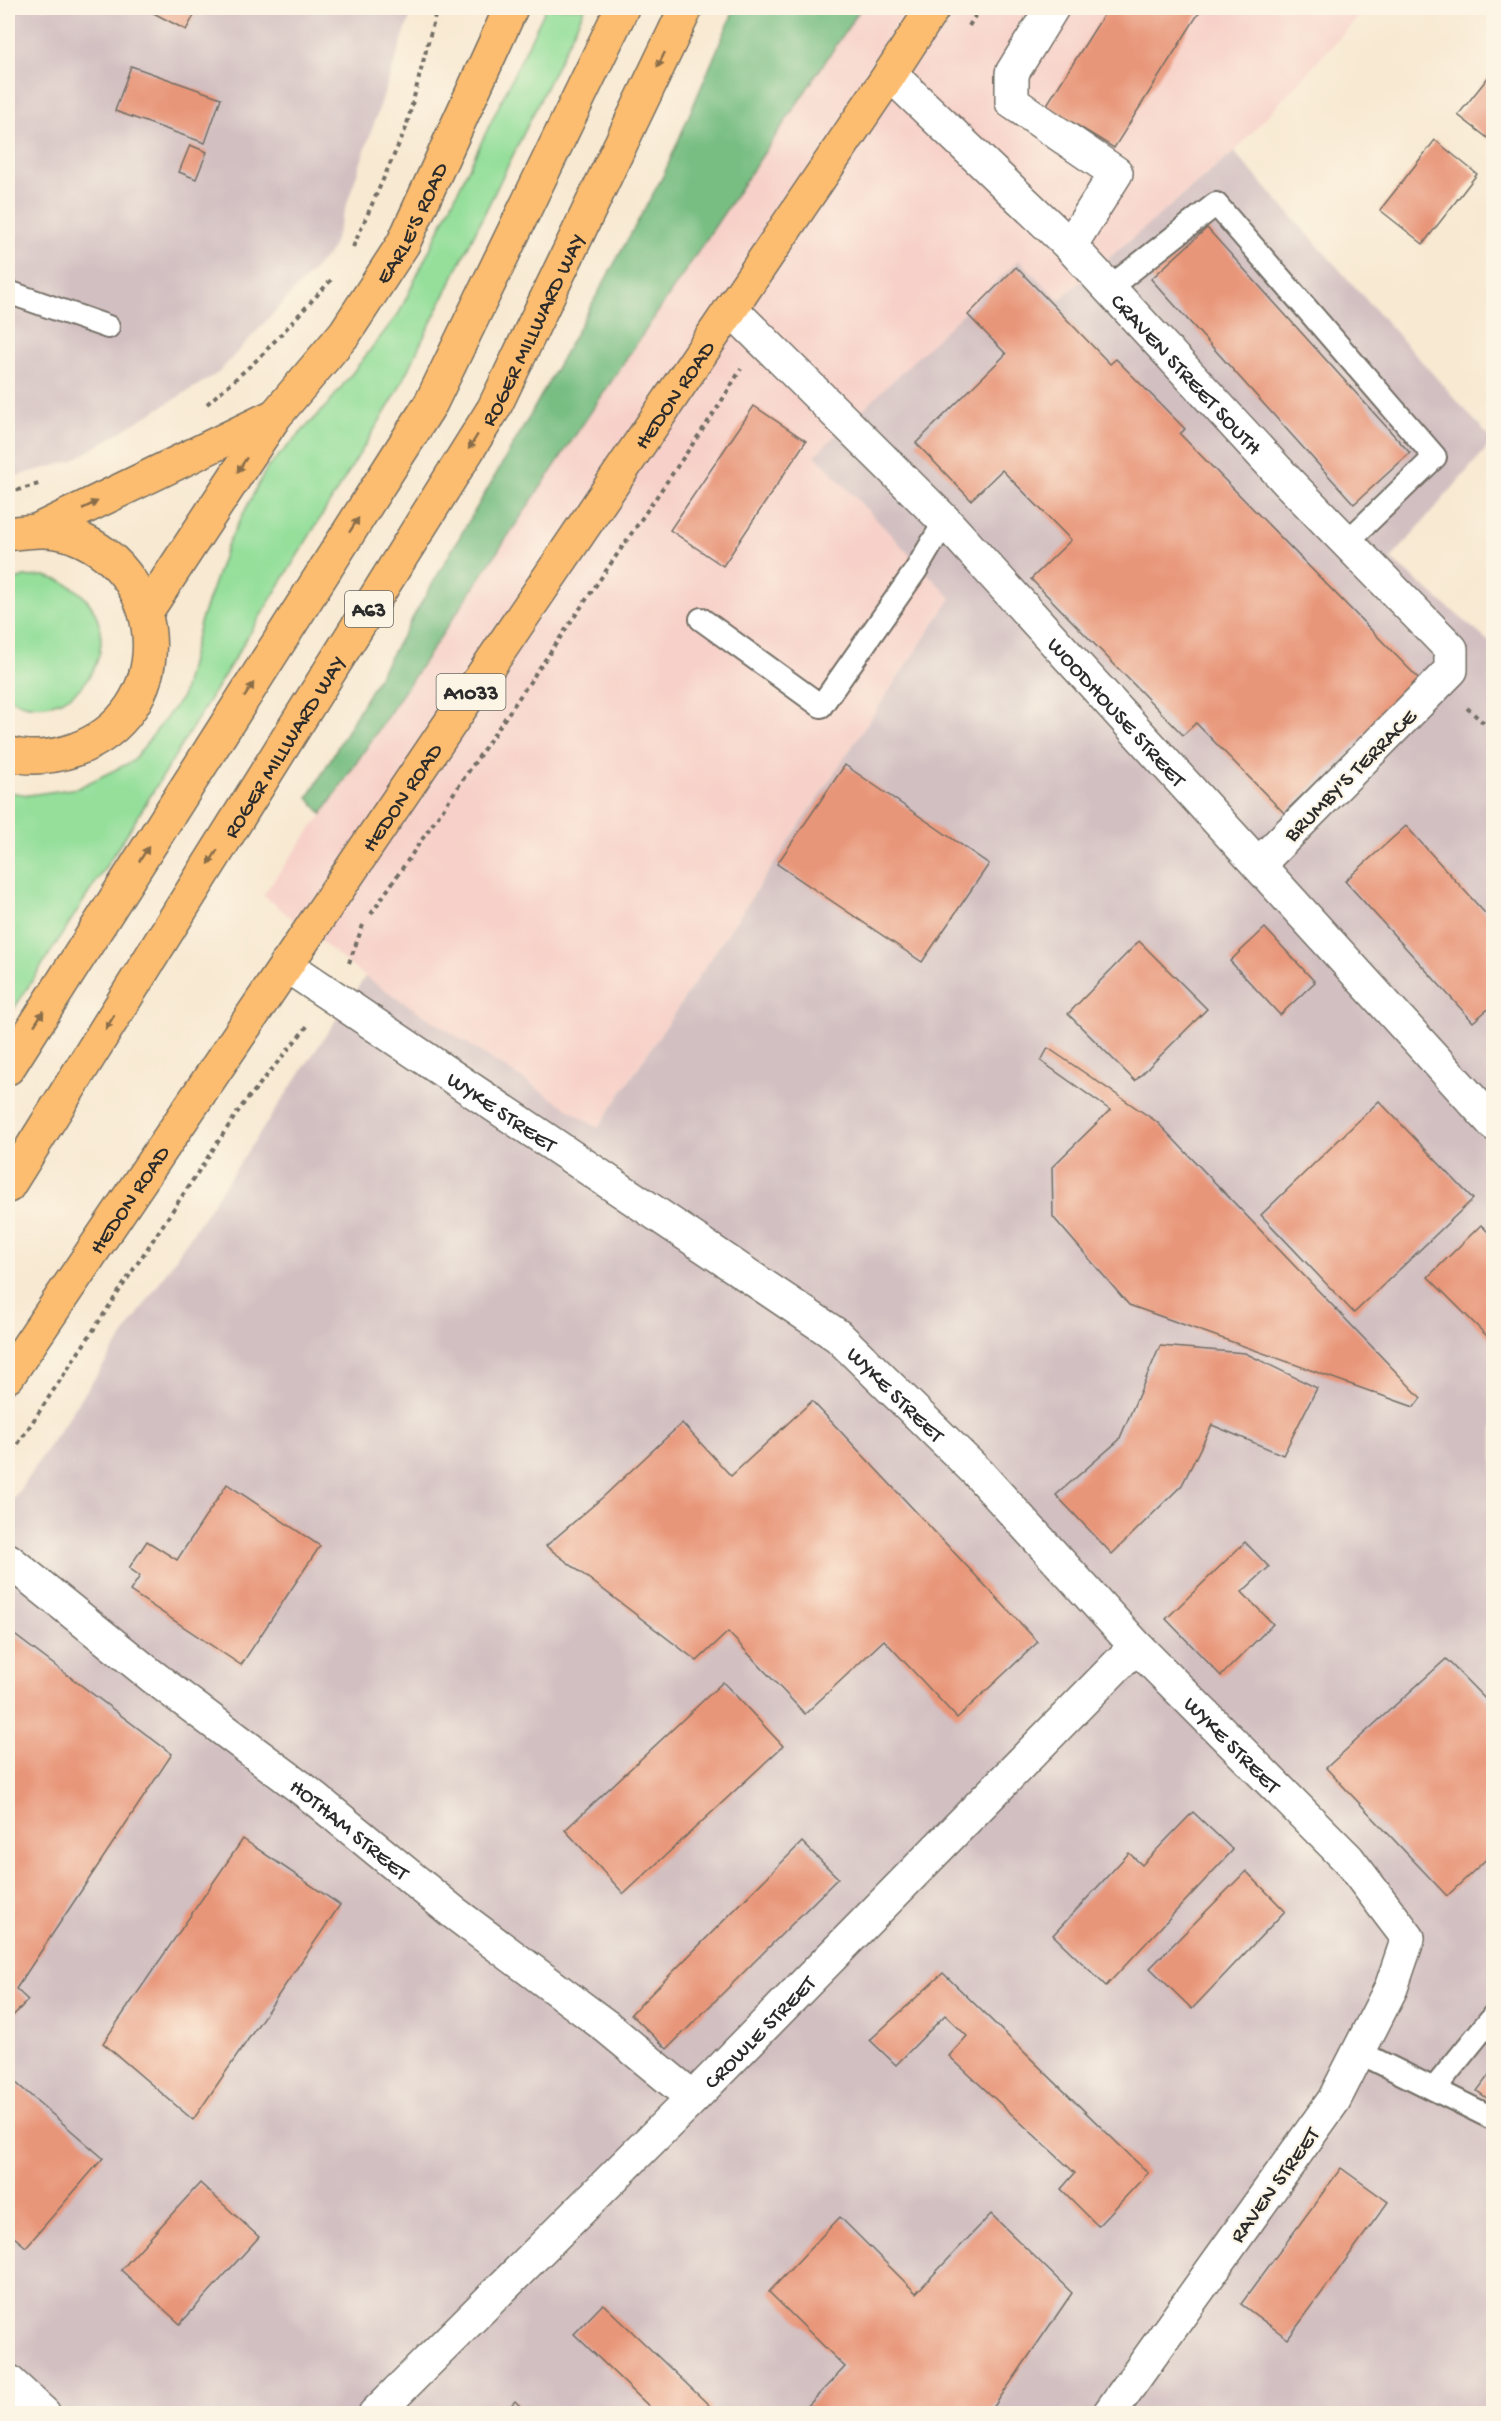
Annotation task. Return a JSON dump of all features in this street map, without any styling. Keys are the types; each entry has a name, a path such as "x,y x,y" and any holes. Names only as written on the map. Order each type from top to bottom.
{"highway":[{"name":"EARLE'S ROAD","path":"146,612 275,416 345,333 403,243 511,8"},
{"name":"A63","path":"8,1068 431,404 622,8"},
{"name":"ROGER MILLWARD WAY","path":"8,1186 494,408 686,8"},
{"name":"HEDON ROAD","path":"8,1376 933,8"},
{"name":"EARLE'S ROAD","path":"23,532 275,416"},
{"path":"8,753 17,756 55,756 91,744 121,720 142,688 150,650 146,612 131,579 105,553 74,536 23,532"}],"street":[{"path":"1052,8 1012,73 1012,102 1116,173 1070,246"},
{"name":"CRAVEN STREET SOUTH","path":"890,74 1070,246 1289,483 1451,649 1451,670 1439,683"},
{"name":"WOODHOUSE STREET","path":"730,309 945,521 1494,1124"},
{"name":"BRUMBY'S TERRACE","path":"1259,864 1439,683"},
{"name":"WYKE STREET","path":"286,965 838,1335 978,1473 1136,1646 1348,1859 1408,1938"},
{"name":"HOTHAM STREET","path":"8,1560 152,1676 308,1793 453,1912 607,2027 693,2098"},
{"name":"CROWLE STREET","path":"375,2414 693,2098 1136,1646"},
{"name":"RAVEN STREET","path":"1109,2414 1334,2100 1391,1988 1408,1938"},
{"path":"8,2380 44,2414"}],"lane":[{"path":"1109,288 1216,204 1435,457 1347,542"},
{"path":"8,292 108,327"},
{"path":"701,619 821,706 916,570 945,521"},
{"path":"1434,2089 1494,2015"},
{"path":"1359,2052 1494,2119"}],"path":[{"path":"350,254 406,128 437,8"},
{"path":"968,26 980,8"},
{"path":"202,409 259,358 338,273"},
{"path":"8,1459 241,1107 333,998 352,958 362,927 718,407 759,339"},
{"path":"8,493 48,482"}],"shaded area":[{"path":"8,8 413,8 331,251 218,373 72,461 8,478"},
{"path":"861,8 1367,8 1234,152 1058,301 1019,261 816,455 951,598 597,1129 365,977 263,895 322,814"},
{"path":"1234,152 1493,441 1391,559 1493,645 1493,2413 8,2414 8,1507 365,977 598,1128 951,598 815,455 1019,260 1059,300"}],"green space":[{"path":"546,8 585,8 395,396 132,826 8,1018 8,792 29,795 78,788 133,761 182,697 200,623 228,543 267,468 329,403 399,313"},
{"path":"735,8 861,8 322,814 308,798 527,421 664,174"},
{"path":"45,576 67,584 88,602 99,624 100,648 93,670 79,689 59,702 35,705 8,698 8,583 24,577"}],"building":[{"path":"144,8 198,8 186,30"},
{"path":"1108,8 1202,8 1114,148 1046,106"},
{"path":"131,66 221,98 205,143 115,111"},
{"path":"1494,70 1494,143 1458,115"},
{"path":"1435,140 1477,174 1423,244 1380,210"},
{"path":"190,145 207,152 196,179 179,172"},
{"path":"1207,228 1410,453 1354,504 1151,279"},
{"path":"1016,267 1110,364 1116,359 1185,429 1180,434 1420,680 1284,813 1196,723 1183,735 1031,579 1071,540 1002,470 971,500 916,443 1006,354 968,315"},
{"path":"754,406 806,441 723,566 670,530"},
{"path":"845,765 989,864 922,962 777,864"},
{"path":"1406,826 1494,923 1494,1004 1473,1022 1345,881"},
{"path":"1265,928 1315,982 1280,1015 1230,961"},
{"path":"1139,941 1207,1009 1135,1081 1068,1014"},
{"path":"1048,1048 1157,1122 1421,1398 1414,1407 1129,1305 1053,1217 1052,1167 1110,1110 1041,1061"},
{"path":"1379,1101 1473,1199 1354,1313 1261,1215"},
{"path":"1481,1225 1494,1238 1494,1343 1428,1277"},
{"path":"1160,1346 1245,1353 1317,1388 1283,1455 1212,1425 1182,1485 1112,1554 1056,1495 1119,1440"},
{"path":"812,1401 1038,1642 957,1718 884,1640 805,1714 728,1632 697,1661 546,1546 603,1497 682,1423 731,1476"},
{"path":"227,1484 320,1546 241,1665 130,1591 140,1576 129,1568 147,1541 177,1560"},
{"path":"1245,1542 1269,1567 1242,1592 1273,1624 1221,1676 1166,1619"},
{"path":"8,1630 172,1754 16,1989 28,2000 8,2021"},
{"path":"1446,1659 1494,1708 1494,1852 1447,1896 1326,1768"},
{"path":"723,1682 783,1746 624,1894 565,1830"},
{"path":"1193,1812 1233,1850 1106,1986 1053,1935 1129,1853 1142,1865"},
{"path":"243,1839 340,1905 193,2120 103,2043"},
{"path":"802,1842 838,1878 667,2049 631,2014"},
{"path":"1246,1871 1285,1911 1192,2009 1150,1968"},
{"path":"943,1973 1148,2173 1098,2226 1061,2189 1075,2173 949,2056 967,2036 945,2015 896,2065 870,2040"},
{"path":"1494,2068 1494,2103 1477,2091"},
{"path":"8,2076 103,2158 26,2247 8,2232"},
{"path":"1341,2168 1388,2202 1288,2339 1241,2304"},
{"path":"200,2183 259,2237 180,2324 121,2270"},
{"path":"991,2214 1072,2293 989,2414 800,2414 845,2367 769,2292 840,2217 916,2293"},
{"path":"603,2304 712,2408 707,2414 657,2414 574,2334"},
{"path":"515,2401 528,2414 503,2414"}]}
